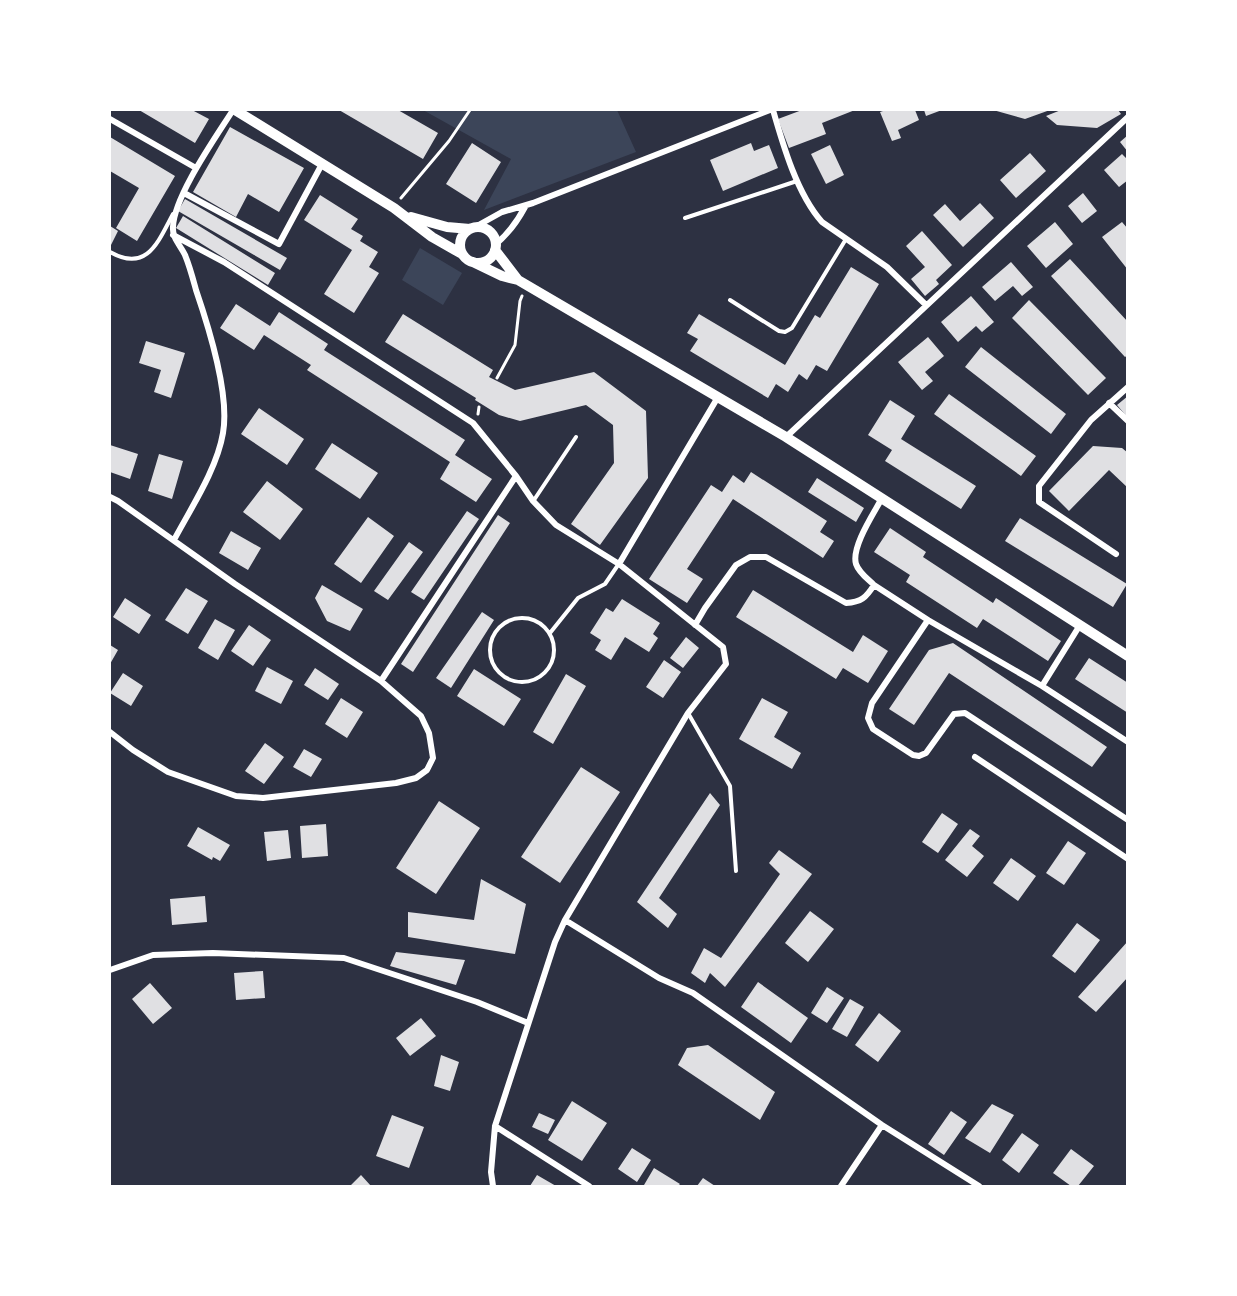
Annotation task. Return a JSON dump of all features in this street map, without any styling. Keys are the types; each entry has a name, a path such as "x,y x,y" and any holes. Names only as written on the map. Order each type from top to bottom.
{"main road":[{"path":"234,110 394,208 432,237 473,262 523,283 786,437 1126,653"},
{"path":"405,215 447,227 485,229 492,235 495,247 523,283"},
{"path":"462,255 461,240 472,228"},
{"path":"473,262 484,262 493,255 495,247"}],"street":[{"path":"174,540 212,467 223,434 225,413 204,312 185,254 173,234 175,213 196,168 234,110"},
{"path":"472,228 502,212 525,207 771,110 798,181 816,215 822,222 887,267 926,305"},
{"path":"786,437 1128,117"},
{"path":"110,119 196,168"},
{"path":"184,193 279,244 322,164"},
{"path":"495,247 518,221 525,207"},
{"path":"173,234 234,268 473,423 533,501 556,525 619,564 723,647 726,664 688,713 565,920 555,942 495,1126 491,1172 493,1186"},
{"path":"1116,554 1039,502 1039,486 1091,420 1128,387"},
{"path":"619,564 718,397"},
{"path":"1109,403 1128,421"},
{"path":"381,681 516,476"},
{"path":"110,497 381,681 421,716 429,733 433,758 427,770 416,778 396,783 274,796 236,796 168,772 110,732"},
{"path":"882,498 858,545 855,561 859,571 874,585 928,620 1042,686 1128,742"},
{"path":"695,625 736,565 750,557 766,557 846,603 866,598 874,585"},
{"path":"928,620 872,703 868,718 873,729 913,755 919,756 926,753 954,714 965,713 1128,820"},
{"path":"1042,686 1080,625"},
{"path":"975,757 1128,859"},
{"path":"565,920 659,978 693,993 882,1125 979,1186"},
{"path":"110,970 153,955 213,953 344,958 477,1002 528,1023"},
{"path":"841,1186 882,1125"},
{"path":"495,1126 589,1186"}],"lane":[{"path":"685,218 798,181"},
{"path":"110,252 125,260 143,257 154,248 184,193"},
{"path":"730,300 779,331 786,332 792,328 846,238"},
{"path":"533,501 576,437"},
{"path":"550,633 578,598 605,584 619,564"},
{"path":"514,618 535,620 550,633 555,653 548,672 530,682 510,681 494,668 489,648 497,629 514,618"},
{"path":"688,713 730,786 736,871"}],"path":[{"path":"394,208 449,141 467,111"},
{"path":"497,378 515,345 523,283"}],"shaded area":[{"path":"423,110 617,110 636,152 484,210 511,159"},
{"path":"420,248 462,273 443,305 402,280"}],"building":[{"path":"139,110 192,110 209,119 195,143"},
{"path":"339,110 398,110 438,133 423,159"},
{"path":"802,110 855,110 822,123 826,134 789,148 778,119"},
{"path":"915,110 919,120 898,130 901,138 892,141 880,112"},
{"path":"924,110 942,110 926,116"},
{"path":"993,110 1050,110 1025,119"},
{"path":"1061,110 1118,110 1121,114 1097,128 1057,125 1046,116"},
{"path":"230,127 304,168 279,212 248,194 236,217 193,192"},
{"path":"1128,135 1128,152 1120,142"},
{"path":"110,137 175,176 137,241 116,228 139,188 110,171"},
{"path":"472,143 501,162 476,203 446,184"},
{"path":"751,143 754,151 769,145 778,168 723,191 710,160"},
{"path":"830,145 844,175 826,184 811,154"},
{"path":"1030,153 1046,171 1016,198 1000,180"},
{"path":"1122,154 1128,160 1128,180 1119,187 1104,170"},
{"path":"1083,193 1097,211 1082,223 1068,206"},
{"path":"320,195 358,219 351,229 363,236 360,241 378,252 369,267 379,273 354,313 324,294 352,250 304,220"},
{"path":"185,199 287,258 280,270 178,211"},
{"path":"980,203 994,218 963,247 933,215 945,204 960,221"},
{"path":"183,216 275,273 268,285 176,228"},
{"path":"1055,222 1073,244 1046,268 1027,246"},
{"path":"1122,222 1128,229 1128,270 1102,237"},
{"path":"110,226 118,231 110,247"},
{"path":"922,231 952,265 936,280 939,284 925,296 911,279 925,267 906,246"},
{"path":"1070,259 1128,322 1128,355 1125,357 1051,276"},
{"path":"1011,262 1033,287 1022,296 1013,286 995,301 982,287"},
{"path":"851,267 879,284 827,371 816,365 807,380 799,374 788,392 776,384 768,398 690,351 698,339 687,333 699,314 785,365 815,315 820,318"},
{"path":"971,296 994,322 982,332 976,326 958,342 941,322"},
{"path":"1029,300 1106,378 1088,395 1012,318"},
{"path":"236,304 270,326 279,312 328,344 324,350 465,440 455,455 492,479 476,502 440,479 450,462 307,370 311,365 264,335 254,350 220,328"},
{"path":"403,314 493,370 489,377 515,390 594,372 646,411 648,478 600,545 571,524 614,463 613,425 586,405 520,421 499,415 475,400 476,398 385,342"},
{"path":"928,337 944,356 925,372 933,381 922,390 898,362"},
{"path":"146,341 185,353 171,398 154,392 161,370 139,363"},
{"path":"981,347 1066,414 1051,434 965,367"},
{"path":"949,394 1036,456 1021,476 934,414"},
{"path":"1128,396 1128,418 1117,405"},
{"path":"890,400 915,416 901,439 976,486 961,509 885,461 892,450 868,435"},
{"path":"259,408 304,439 287,465 241,434"},
{"path":"332,443 378,473 360,499 315,469"},
{"path":"110,445 138,454 130,479 110,472"},
{"path":"1093,446 1122,448 1128,453 1128,488 1109,470 1069,511 1049,491"},
{"path":"159,454 183,461 172,499 148,491"},
{"path":"751,472 827,521 820,532 834,541 823,558 733,499 687,569 703,579 687,603 649,579 711,485 722,492 733,475 744,483"},
{"path":"817,478 864,508 856,522 808,492"},
{"path":"267,481 303,509 280,540 243,512"},
{"path":"467,511 479,519 424,600 411,592"},
{"path":"498,515 510,523 413,672 401,664"},
{"path":"368,517 394,536 361,583 334,564"},
{"path":"1020,518 1127,584 1113,607 1005,541"},
{"path":"890,528 926,552 923,557 993,603 996,598 1061,641 1048,661 983,619 977,628 906,582 910,575 874,552"},
{"path":"231,531 261,548 248,570 219,553"},
{"path":"409,542 423,552 388,600 374,591"},
{"path":"322,585 363,609 350,631 327,621 315,598"},
{"path":"186,588 208,601 188,634 165,620"},
{"path":"753,590 853,652 863,635 888,651 868,683 843,668 836,679 736,617"},
{"path":"125,598 151,615 139,634 113,617"},
{"path":"622,599 660,623 653,634 658,638 649,652 625,637 611,660 595,650 601,640 590,633 606,608 613,612"},
{"path":"482,612 494,620 451,688 436,678"},
{"path":"215,619 235,630 218,660 198,648"},
{"path":"249,625 271,640 253,666 231,651"},
{"path":"686,637 699,648 683,668 670,658"},
{"path":"953,643 1107,747 1092,767 949,673 914,725 889,709 929,650"},
{"path":"110,645 118,650 110,664"},
{"path":"1089,658 1128,683 1128,713 1075,679"},
{"path":"664,660 681,672 663,698 646,687"},
{"path":"267,667 293,681 281,704 255,691"},
{"path":"315,668 339,684 328,700 304,685"},
{"path":"474,669 521,699 504,726 457,696"},
{"path":"123,673 143,686 131,706 110,693"},
{"path":"566,674 586,686 553,744 533,732"},
{"path":"341,698 363,712 347,738 325,724"},
{"path":"762,698 788,712 774,737 801,753 792,769 739,739"},
{"path":"265,743 284,757 264,784 245,771"},
{"path":"304,749 322,759 311,777 293,767"},
{"path":"581,767 620,792 560,883 521,857"},
{"path":"710,793 720,805 659,898 677,914 668,928 637,902"},
{"path":"439,801 480,828 436,894 396,868"},
{"path":"942,813 958,824 938,853 922,842"},
{"path":"326,824 328,856 302,858 300,826"},
{"path":"198,827 230,845 220,861 213,857 212,860 187,846"},
{"path":"970,829 980,836 972,846 984,856 967,877 945,860"},
{"path":"288,830 291,858 267,861 264,832"},
{"path":"1068,841 1086,853 1064,885 1046,873"},
{"path":"779,850 812,874 725,987 710,973 705,983 691,973 704,948 721,958 780,874 769,863"},
{"path":"1011,858 1036,876 1018,901 993,883"},
{"path":"481,879 526,904 515,954 408,937 408,912 474,920"},
{"path":"205,896 207,922 172,925 170,899"},
{"path":"810,911 834,929 808,962 785,943"},
{"path":"1077,923 1100,940 1075,973 1052,956"},
{"path":"1128,941 1128,977 1096,1012 1078,997"},
{"path":"396,952 465,960 456,985 390,966"},
{"path":"263,971 265,998 236,1000 234,973"},
{"path":"758,982 808,1018 791,1043 741,1007"},
{"path":"150,983 172,1008 153,1024 132,999"},
{"path":"827,987 844,998 827,1023 811,1013"},
{"path":"850,999 864,1007 847,1037 832,1029"},
{"path":"879,1013 901,1031 878,1062 855,1045"},
{"path":"421,1018 436,1036 410,1056 396,1038"},
{"path":"708,1045 775,1092 760,1120 678,1065 687,1048"},
{"path":"441,1055 459,1062 450,1091 434,1086"},
{"path":"572,1101 607,1123 582,1161 548,1140"},
{"path":"992,1104 1014,1115 990,1153 965,1138"},
{"path":"951,1111 967,1122 944,1155 928,1144"},
{"path":"539,1113 555,1120 548,1134 532,1127"},
{"path":"392,1115 424,1127 409,1168 376,1156"},
{"path":"1022,1133 1039,1145 1019,1173 1002,1160"},
{"path":"632,1148 651,1160 637,1182 618,1169"},
{"path":"1071,1149 1094,1166 1078,1186 1071,1186 1053,1173"},
{"path":"654,1168 680,1184 678,1186 644,1185"},
{"path":"361,1175 371,1186 350,1186"},
{"path":"537,1175 556,1186 530,1186"},
{"path":"703,1178 715,1186 697,1186"}]}
